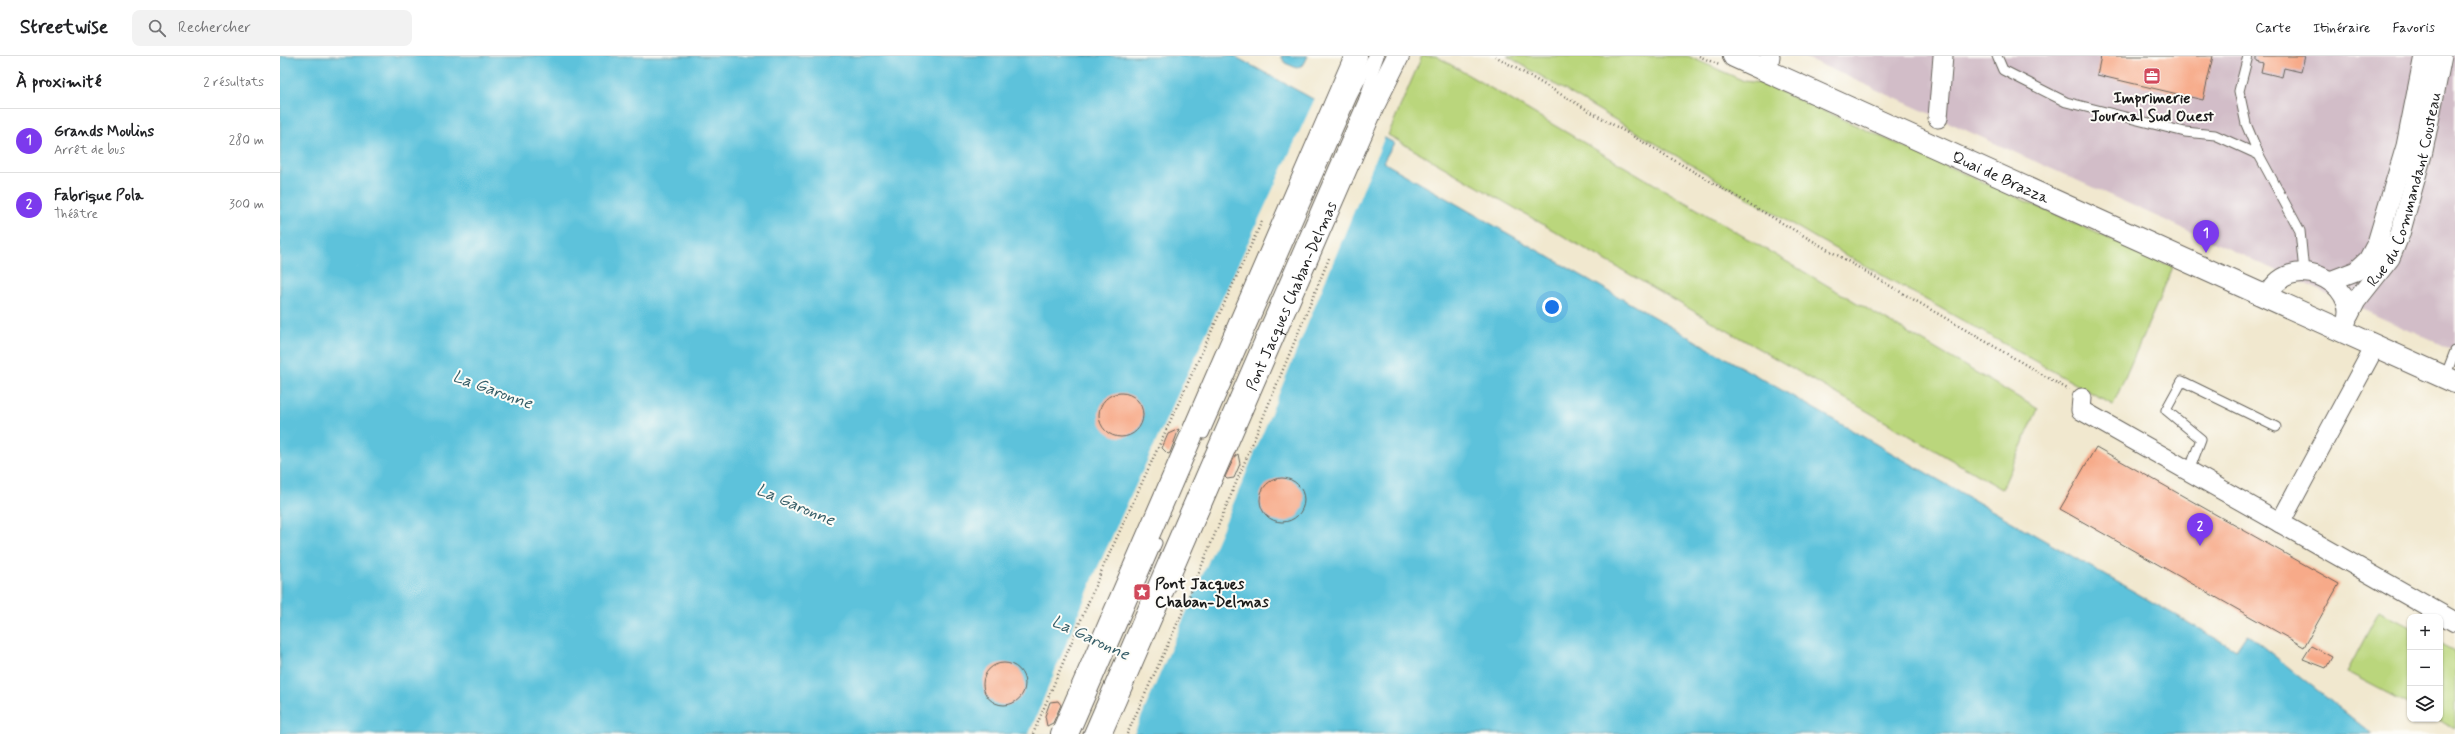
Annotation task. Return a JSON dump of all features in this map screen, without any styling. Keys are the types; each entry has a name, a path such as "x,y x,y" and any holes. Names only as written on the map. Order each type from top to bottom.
{"main road":[{"path":"1062,734 1347,95 1356,56"},
{"name":"Pont Jacques Chaban-Delmas","path":"1100,734 1368,104 1398,56"},
{"name":"Quai de Brazza","path":"1734,56 1769,64 2267,298 2346,323 2375,346 2450,379"}],"street":[{"path":"1938,118 1943,56"},
{"name":"Rue du Commandant Cousteau","path":"2330,281 2356,271 2368,260 2377,243 2406,146 2424,56"},
{"name":"Rue du Commandant Cousteau","path":"2346,323 2356,302 2390,258 2400,234 2422,151 2442,56"},
{"path":"2267,298 2276,282 2289,275 2304,272 2322,276 2338,288 2346,323"},
{"path":"2280,523 2375,346"},
{"path":"2082,398 2081,410 2455,622"}],"lane":[{"path":"1198,446 1347,95 1373,56"},
{"path":"1088,734 1368,104 1379,56"},
{"path":"1997,56 2003,70 2066,102 2185,132 2215,135 2259,155"},
{"path":"2248,56 2239,91 2246,124 2259,155 2300,231 2304,272"},
{"path":"2450,379 2455,351"},
{"path":"2189,471 2201,439 2166,410 2182,381 2276,427"},
{"path":"1074,734 1161,534"}],"path":[{"path":"1494,56 2082,398"},
{"path":"1034,734 1101,572 1265,215"},
{"path":"1127,734 1186,604 1332,252"}],"shaded area":[{"path":"1802,56 2455,56 2455,351 2388,321"}],"green space":[{"path":"1422,56 1436,56 2038,409 2002,489 1388,135"},
{"path":"1507,56 1688,56 1744,81 1761,83 2173,267 2113,405 1814,237"},
{"path":"2379,611 2407,625 2407,703 2347,672"},
{"path":"2443,645 2455,651 2455,729 2442,722 2443,722"}],"water":[{"name":"La Garonne","path":"280,56 1234,56 1394,143 1383,162 2236,650 2247,634 2372,734 280,734"},
{"path":"1281,56 1308,56 1304,64 1297,68 1285,63"}],"pier":[{"path":"1315,98 1385,136 1243,481 1134,734 1029,734 1097,569"}],"building":[{"name":"Imprimerie Journal Sud Ouest","path":"2101,56 2213,56 2203,100 2097,75"},
{"path":"2256,56 2305,56 2301,72 2284,68 2282,77 2261,72 2263,63 2256,61"},
{"path":"1121,393 1133,397 1139,403 1143,415 1139,427 1133,433 1121,437 1109,433 1103,427 1099,415 1103,403 1109,397"},
{"path":"1179,429 1170,453 1168,454 1162,448 1168,434"},
{"path":"2096,447 2339,584 2304,647 2060,509"},
{"path":"1238,454 1240,464 1234,478 1227,479 1225,477 1235,456"},
{"path":"1282,478 1294,482 1300,488 1304,500 1300,512 1294,518 1282,522 1270,518 1264,512 1260,500 1264,488 1270,482"},
{"path":"2311,646 2332,657 2326,668 2303,659"},
{"path":"1004,663 1019,669 1025,684 1019,699 1004,705 989,699 983,684 989,669"},
{"path":"1058,701 1061,705 1053,723 1047,726 1045,716 1050,702"}],"place":[{"name":"Imprimerie Journal Sud Ouest","path":"2152,76"},
{"name":"Grands Moulins","path":"2206,253"},
{"name":"Fabrique Pola","path":"2200,546"},
{"name":"Pont Jacques Chaban-Delmas","path":"1142,592"}]}
